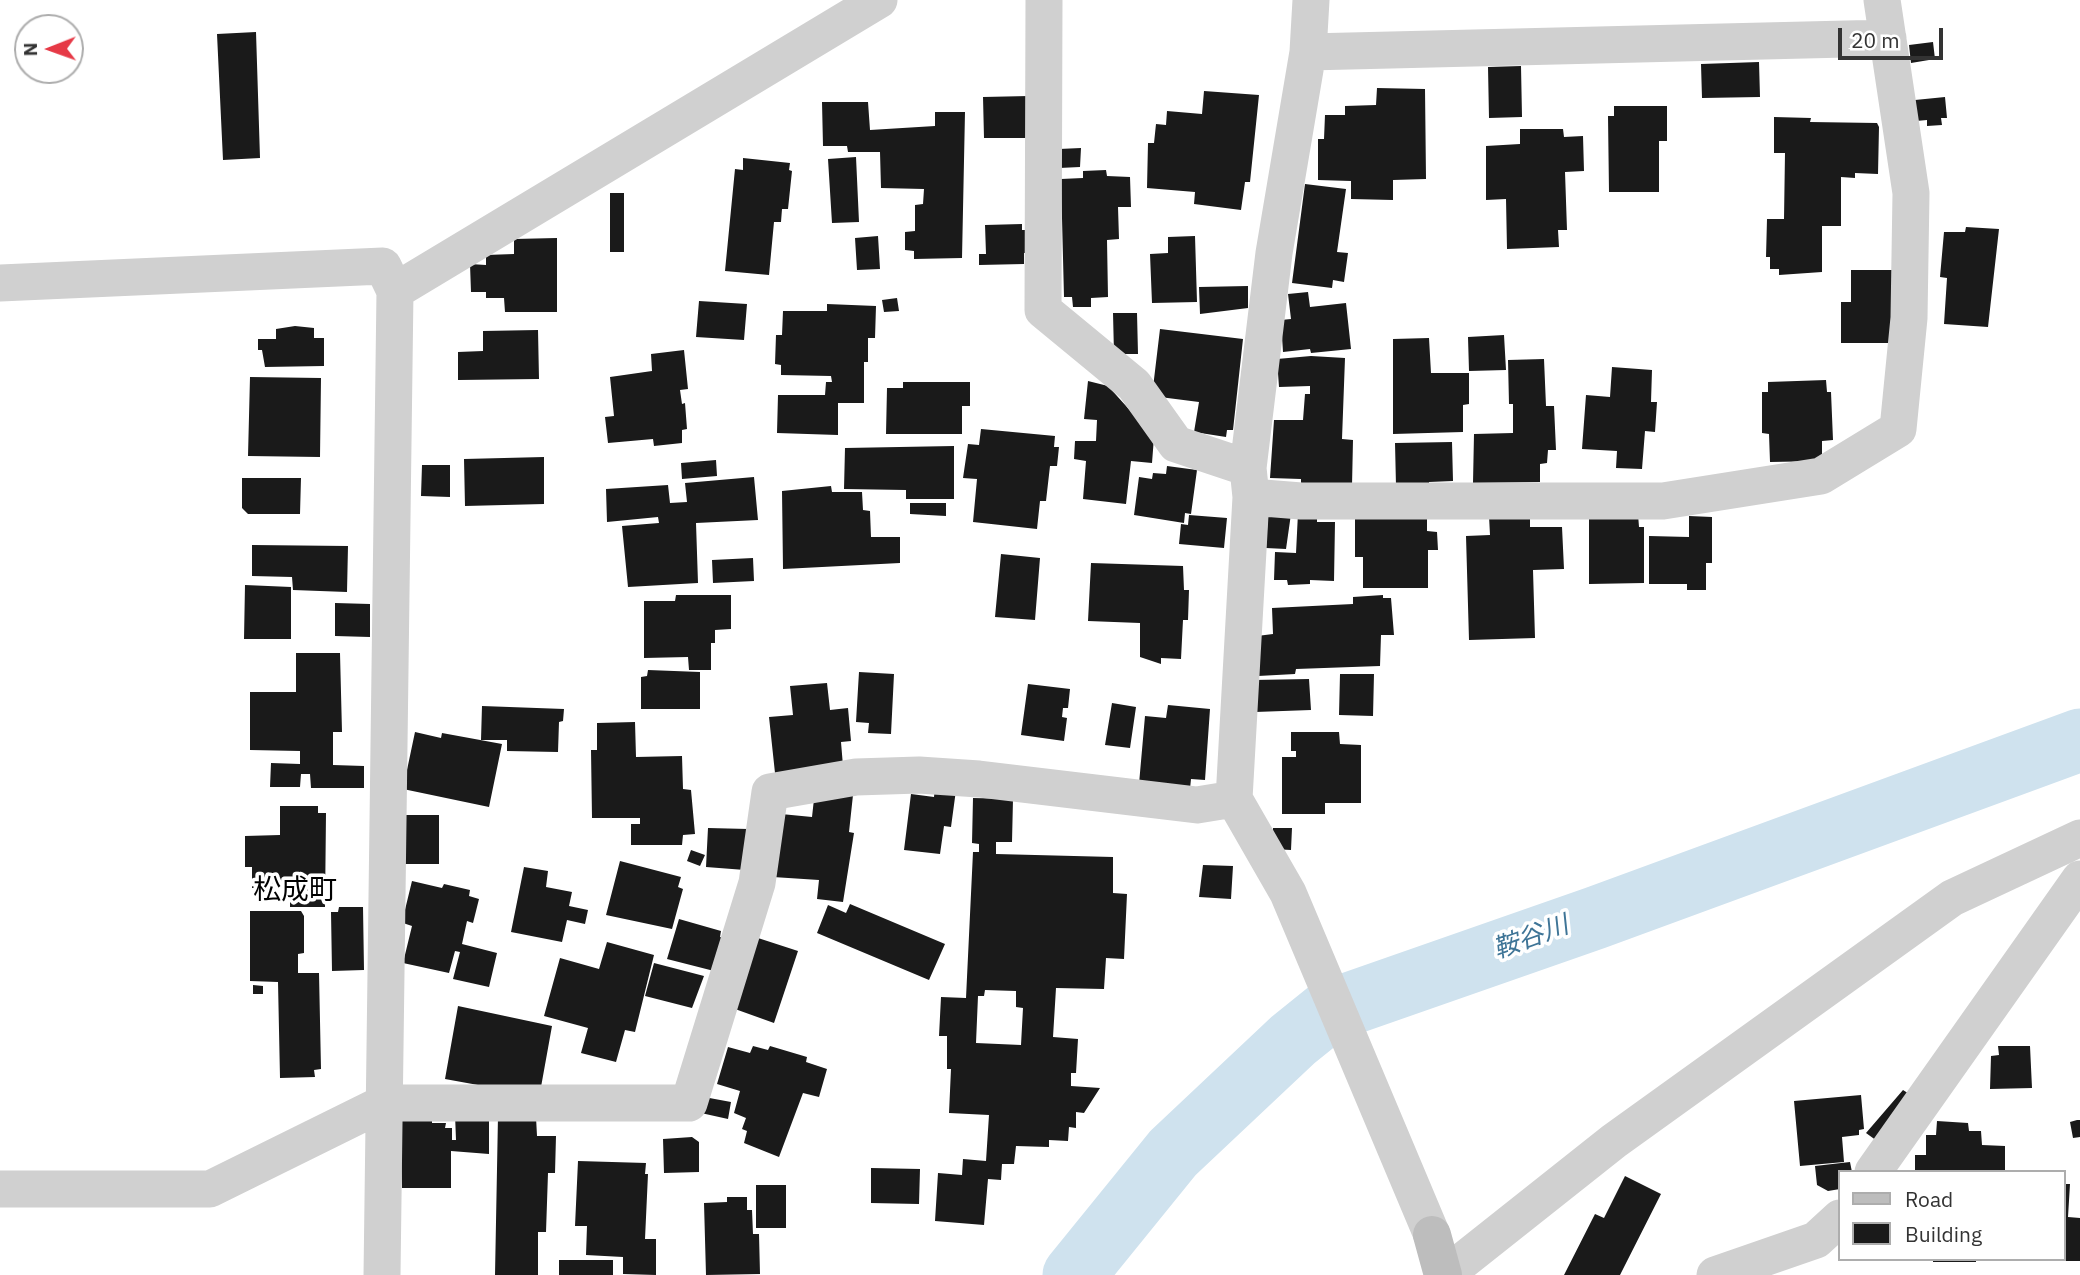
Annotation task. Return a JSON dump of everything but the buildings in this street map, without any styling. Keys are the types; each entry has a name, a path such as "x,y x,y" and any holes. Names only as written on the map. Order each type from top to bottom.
{"street":[{"path":"395,291 879,0"},
{"path":"1044,0 1043,310 1134,385 1176,444 1250,482 1301,501 1663,501 1821,475 1898,429 1909,318 1911,193 1882,0"},
{"path":"1311,0 1308,52 1274,253 1250,482 1234,799 1288,893 1432,1235 1444,1275 1614,1141 1952,898 2080,838"},
{"path":"1308,52 1888,38"},
{"path":"0,283 383,267 395,291 382,1275"},
{"path":"0,1189 210,1189 384,1103 689,1102 757,883 770,792 856,777 919,775 979,779 1197,805 1234,799"},
{"path":"1874,1170 2080,879"},
{"path":"1715,1275 1816,1240 1839,1219"}],"waterway":[{"name":"鞍谷川","path":"1074,1275 1173,1153 1293,1040 1329,1011 1595,918 2080,740"}],"district":[{"name":"松成町","path":"295,891"}]}
